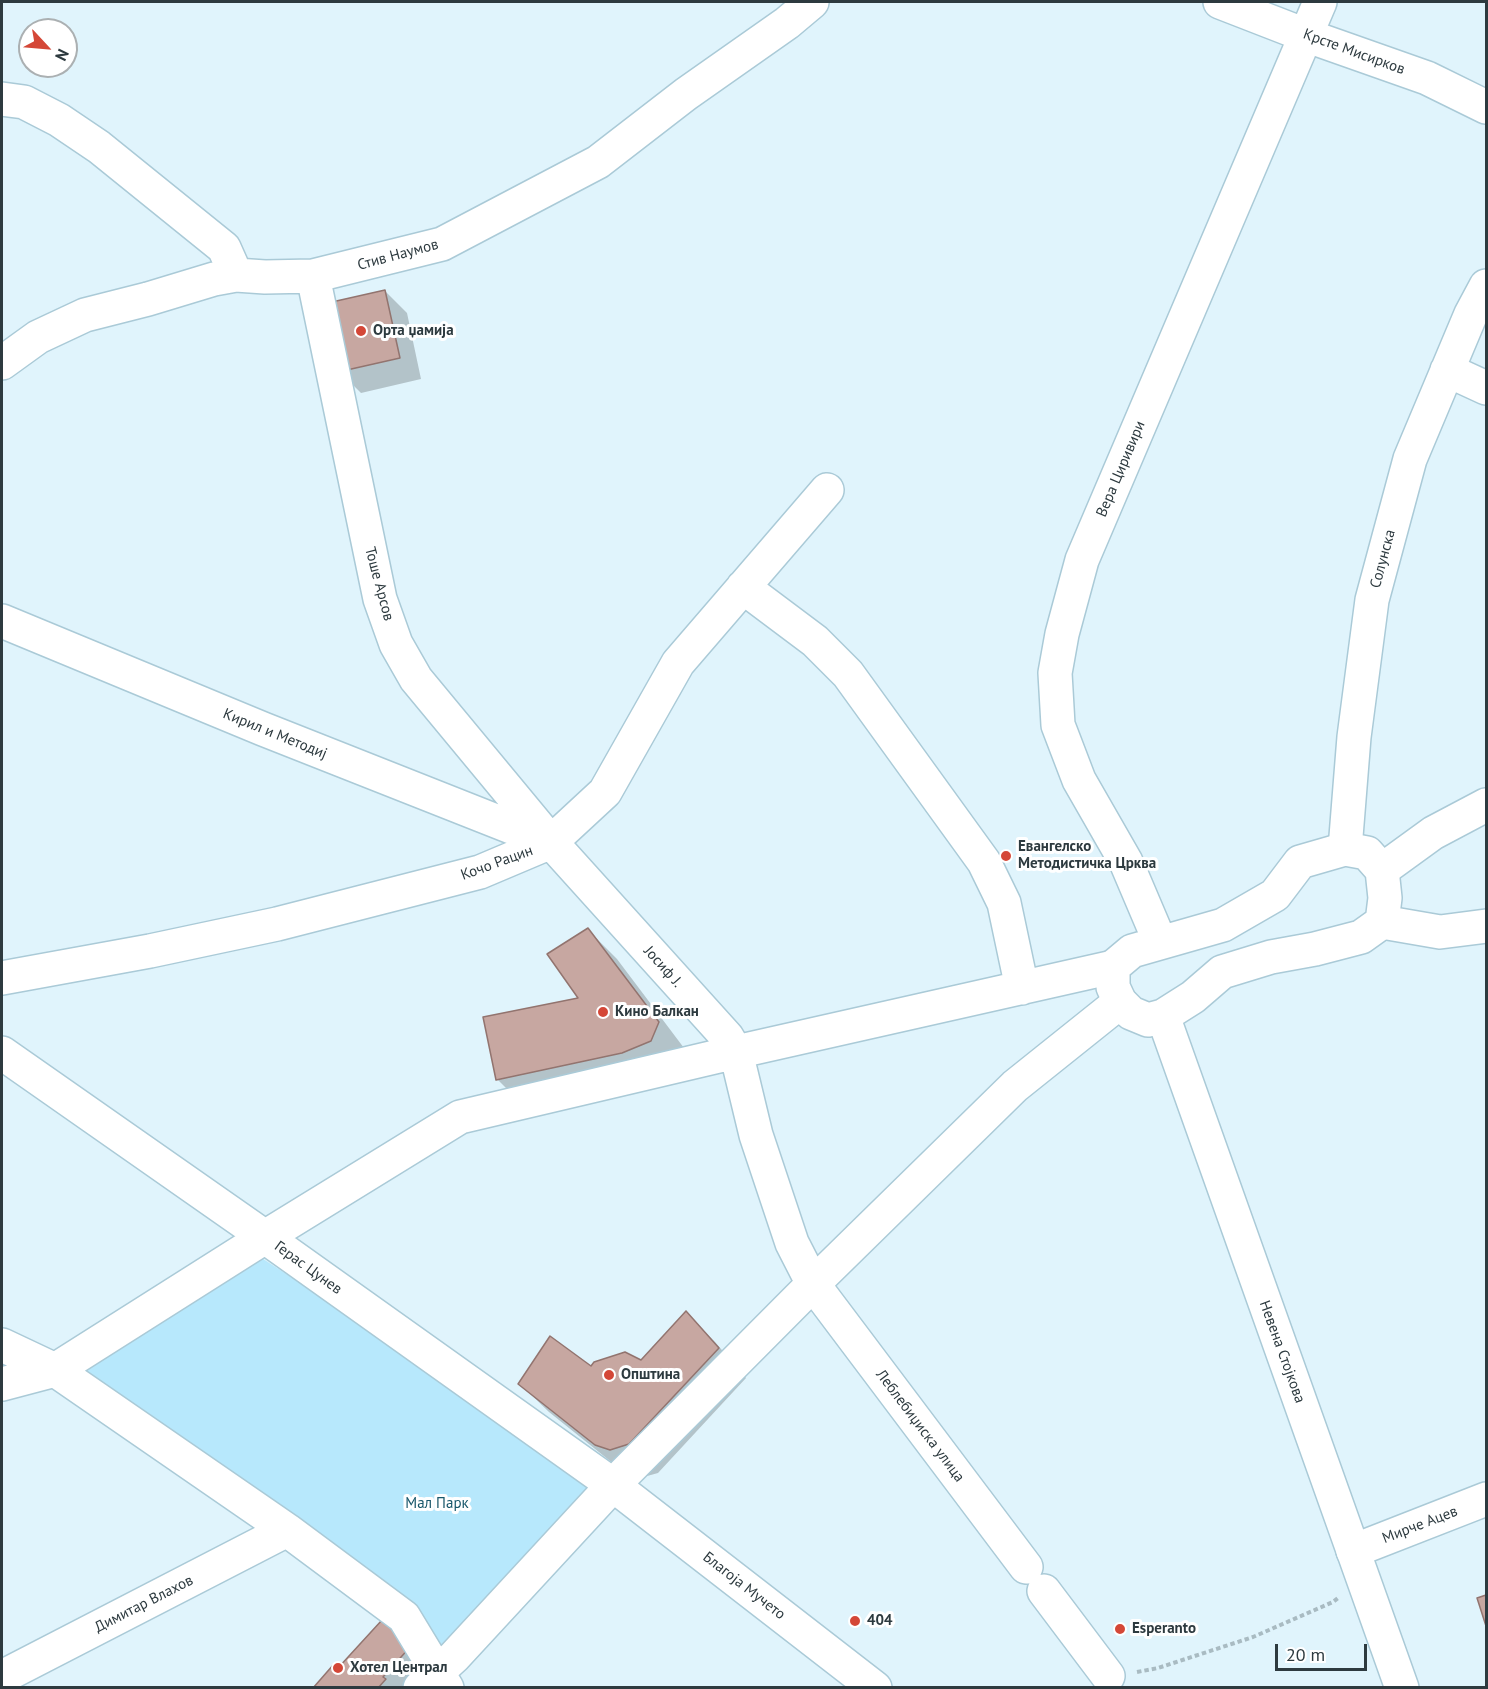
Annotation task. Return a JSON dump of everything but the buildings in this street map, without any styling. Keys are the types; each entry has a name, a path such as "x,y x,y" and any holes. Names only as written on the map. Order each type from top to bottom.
{"street":[{"name":"Стив Наумов","path":"2,363 38,336 85,315 237,275 314,276 442,244 598,162 812,2"},
{"name":"Крсте Мисирков","path":"1220,2 1427,78 1486,107"},
{"name":"Вера Циривири","path":"1160,942 1126,862 1079,780 1058,726 1055,673 1062,634 1082,560 1320,2"},
{"path":"2,99 24,102 59,120 99,147 224,248 237,275"},
{"name":"Тоше Арсов","path":"314,276 380,599 396,644 416,679 551,842"},
{"name":"Солунска","path":"1345,849 1354,737 1372,600 1410,459 1471,314 1486,286"},
{"path":"1448,370 1486,388"},
{"name":"Кочо Рацин","path":"2,978 150,951 277,924 480,872 551,842 605,792 678,663 827,490"},
{"path":"743,587 815,641 848,674 984,862 1004,903 1022,988"},
{"name":"Кирил и Методиј","path":"2,621 263,729 551,842"},
{"path":"1382,870 1433,833 1486,805"},
{"name":"Јосиф Ј.","path":"551,842 727,1037 735,1052 756,1134 792,1243"},
{"path":"2,1384 55,1370 460,1117 1113,967 1132,951 1223,925 1275,895 1300,862 1345,849 1367,853 1382,870 1385,898 1382,922"},
{"path":"1113,967 1113,987 1120,1002 1131,1013 1148,1020 1163,1016 1192,997 1222,972 1271,957 1315,950 1361,937 1382,922 1440,932 1486,926"},
{"path":"2,1345 55,1370 287,1530 404,1617 435,1682 454,1657 613,1485 813,1284 1015,1086 1120,1002"},
{"name":"Невена Стојкова","path":"1163,1016 1402,1688"},
{"name":"Герас Цунев","path":"2,1053 613,1485"},
{"name":"Леблебиџиска улица","path":"792,1243 813,1284 1108,1676"},
{"name":"Благоја Мучето","path":"613,1485 875,1688"},
{"name":"Мирче Ацев","path":"1353,1551 1486,1499"},
{"name":"Димитар Влахов","path":"2,1677 287,1530"}],"path":[{"path":"1108,1676 1158,1668 1253,1637 1334,1602 1338,1598"}],"green space":[{"name":"Мал Парк","path":"260,1257 613,1485 454,1657 55,1370"}],"place":[{"name":"Орта џамија","path":"361,331"},
{"name":"Евангелско Методистичка Црква","path":"1006,856"},
{"name":"Кино Балкан","path":"603,1012"},
{"name":"Општина","path":"609,1375"},
{"name":"404","path":"855,1621"},
{"name":"Esperanto","path":"1120,1629"},
{"name":"Хотел Централ","path":"338,1668"}]}
